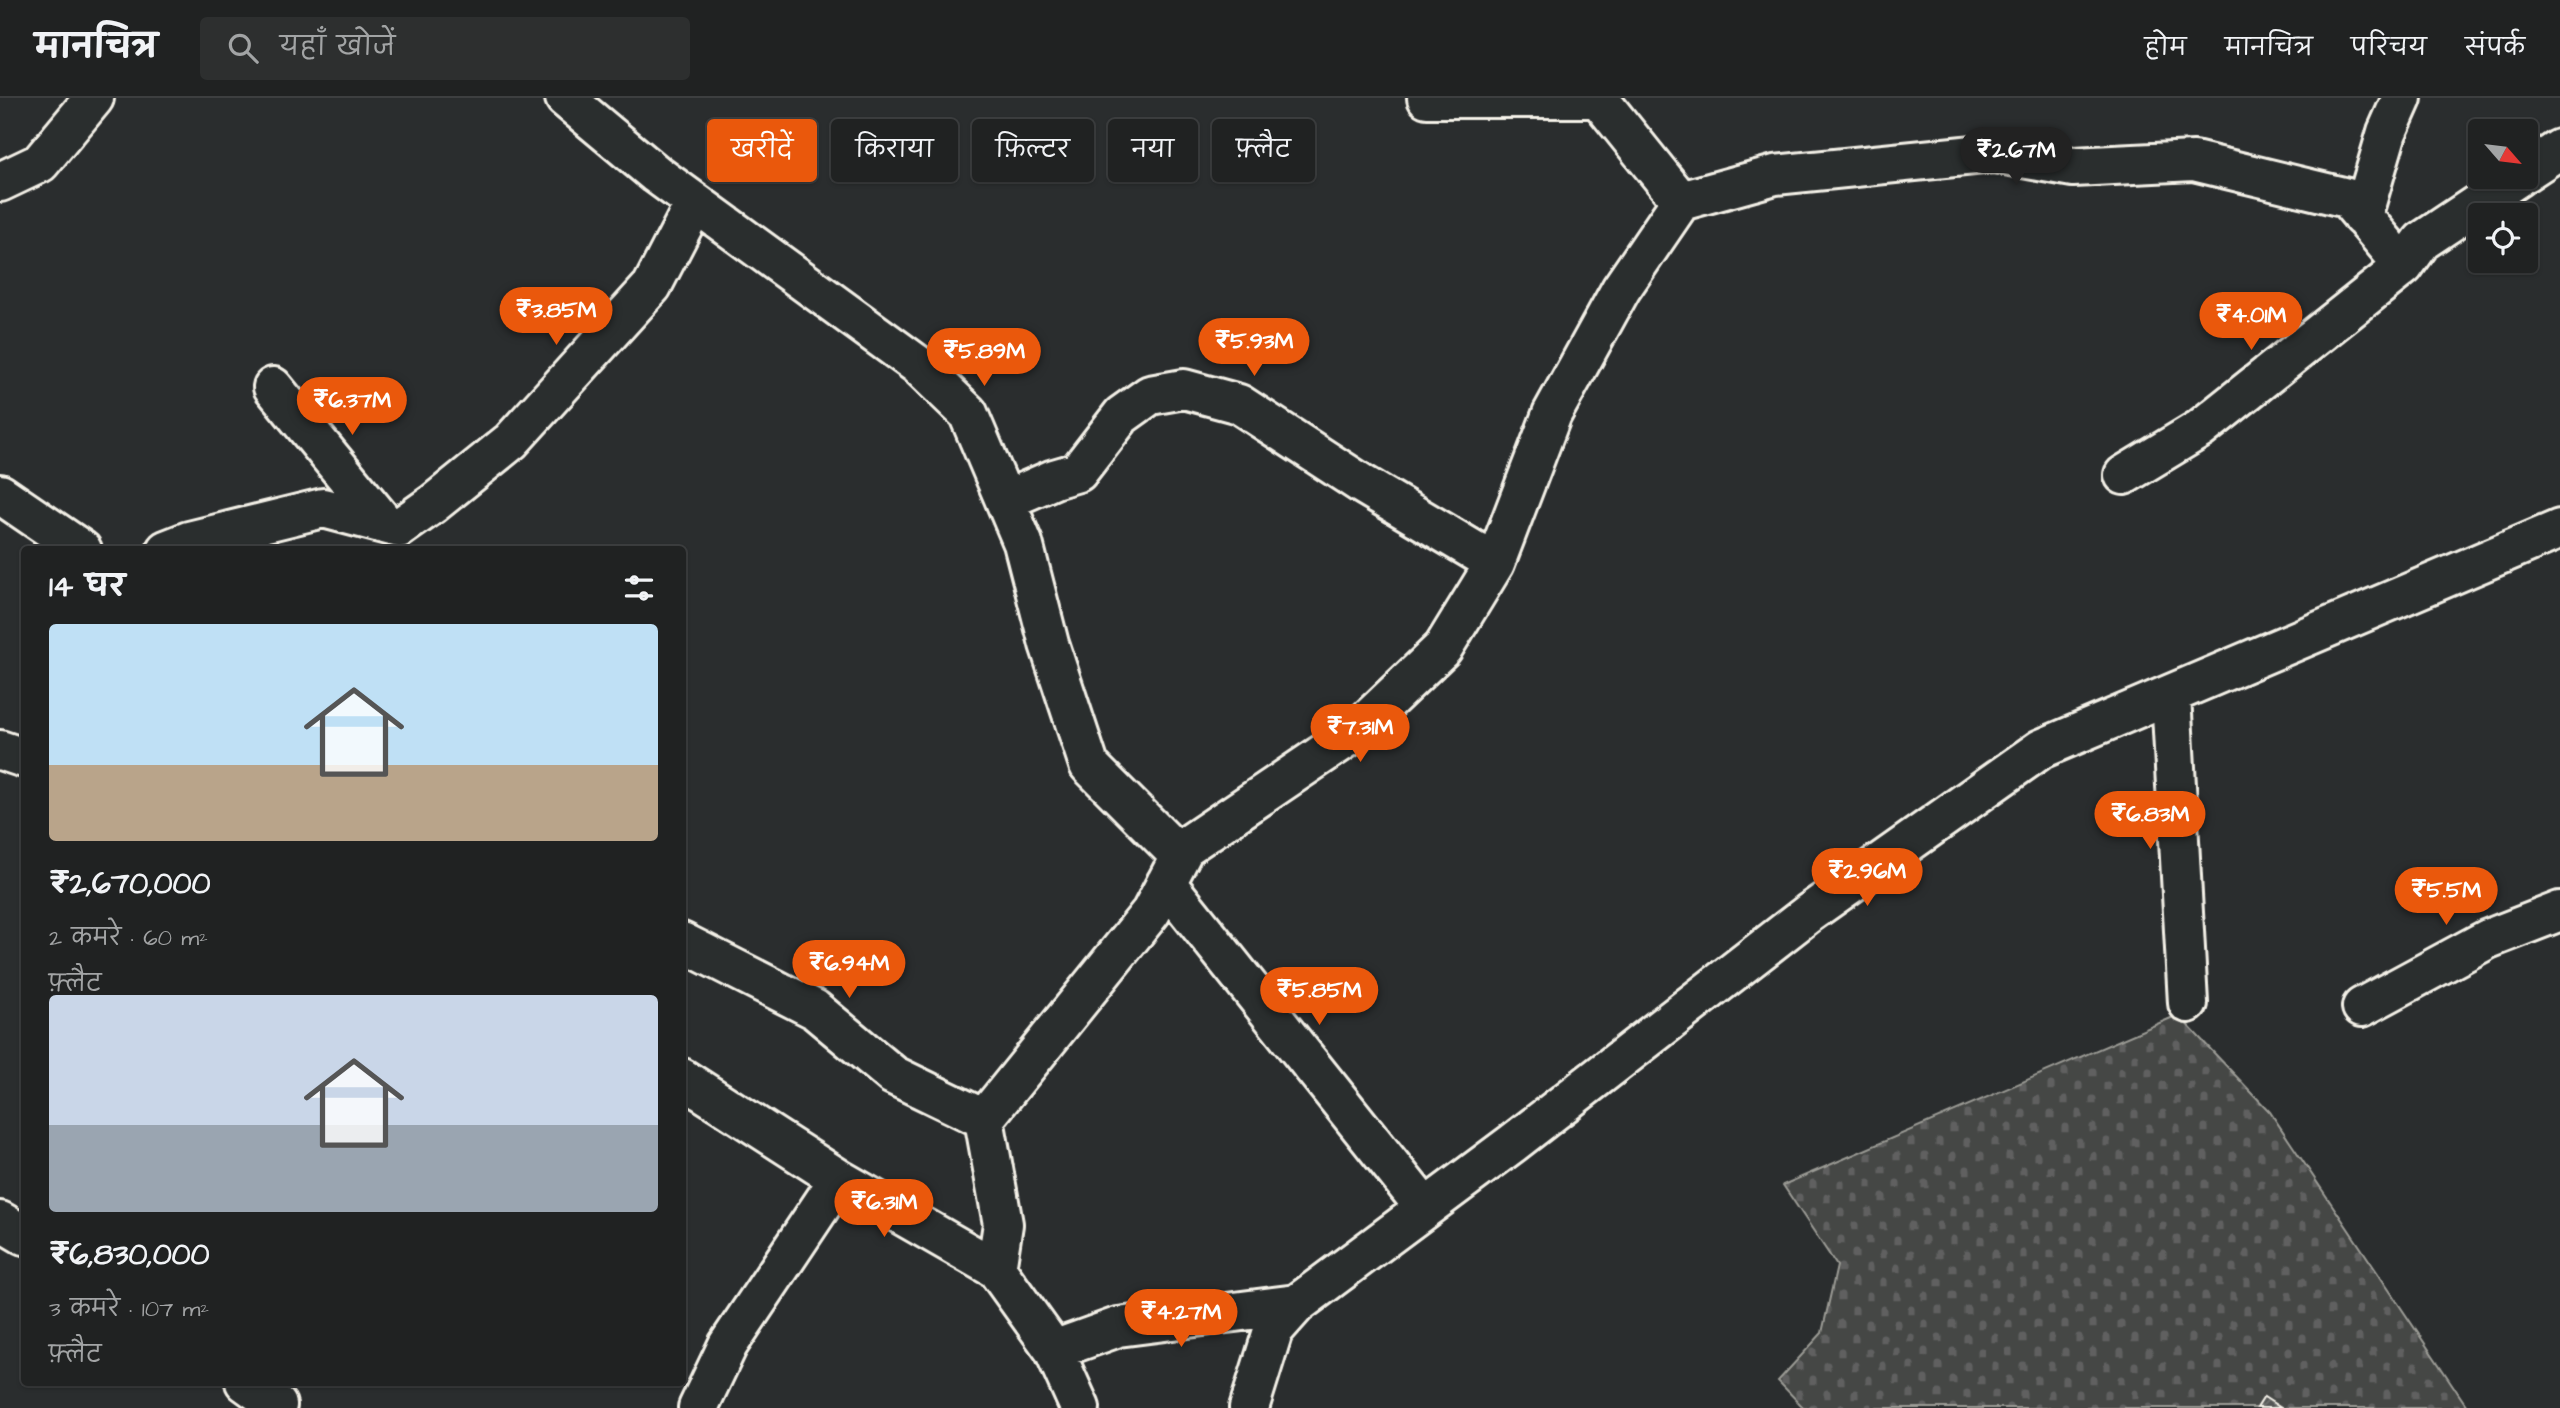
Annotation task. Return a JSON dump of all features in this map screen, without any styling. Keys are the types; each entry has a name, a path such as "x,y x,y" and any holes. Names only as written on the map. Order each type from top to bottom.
{"street":[{"path":"0,182 40,163 94,98"},
{"path":"565,98 656,174 918,365 968,413 1023,543 1049,644 1089,765 1173,870 1425,1208"},
{"path":"1427,98 1599,98 1681,201"},
{"path":"2362,217 2387,132 2402,98"},
{"path":"2538,163 2560,149"},
{"path":"996,1269 1003,1224 984,1119 1151,912 1185,847 1354,733 1443,648 1495,563 1552,414 1620,289 1681,201 1775,175 1994,153 2073,167 2194,161 2347,198 2404,266"},
{"path":"2124,475 2200,429 2404,266 2422,241 2500,189"},
{"path":"176,546 323,508 399,527 433,504 511,441 652,286 695,203"},
{"path":"273,387 385,524"},
{"path":"1006,500 1054,479 1078,472 1122,415 1150,395 1184,389 1239,404 1362,484 1495,563"},
{"path":"0,494 76,546"},
{"path":"1249,1408 1273,1331 1297,1304 1524,1134 1809,913 2041,749 2560,529"},
{"path":"2171,695 2188,1003"},
{"path":"0,750 21,757"},
{"path":"2362,1007 2488,939 2560,911"},
{"path":"686,944 814,1009 893,1075 984,1119"},
{"path":"686,1081 839,1179 996,1269 1054,1350 1080,1408"},
{"path":"698,1408 728,1345 839,1179"},
{"path":"0,1221 21,1233"},
{"path":"1054,1350 1118,1327 1297,1304"},
{"path":"251,1386 277,1405"}],"green space":[{"path":"2178,1015 2270,1112 2468,1408 1804,1408 1778,1381 1822,1333 1837,1266 1783,1185"}],"building":[{"path":"2264,1397 2281,1408 2257,1408"}]}
